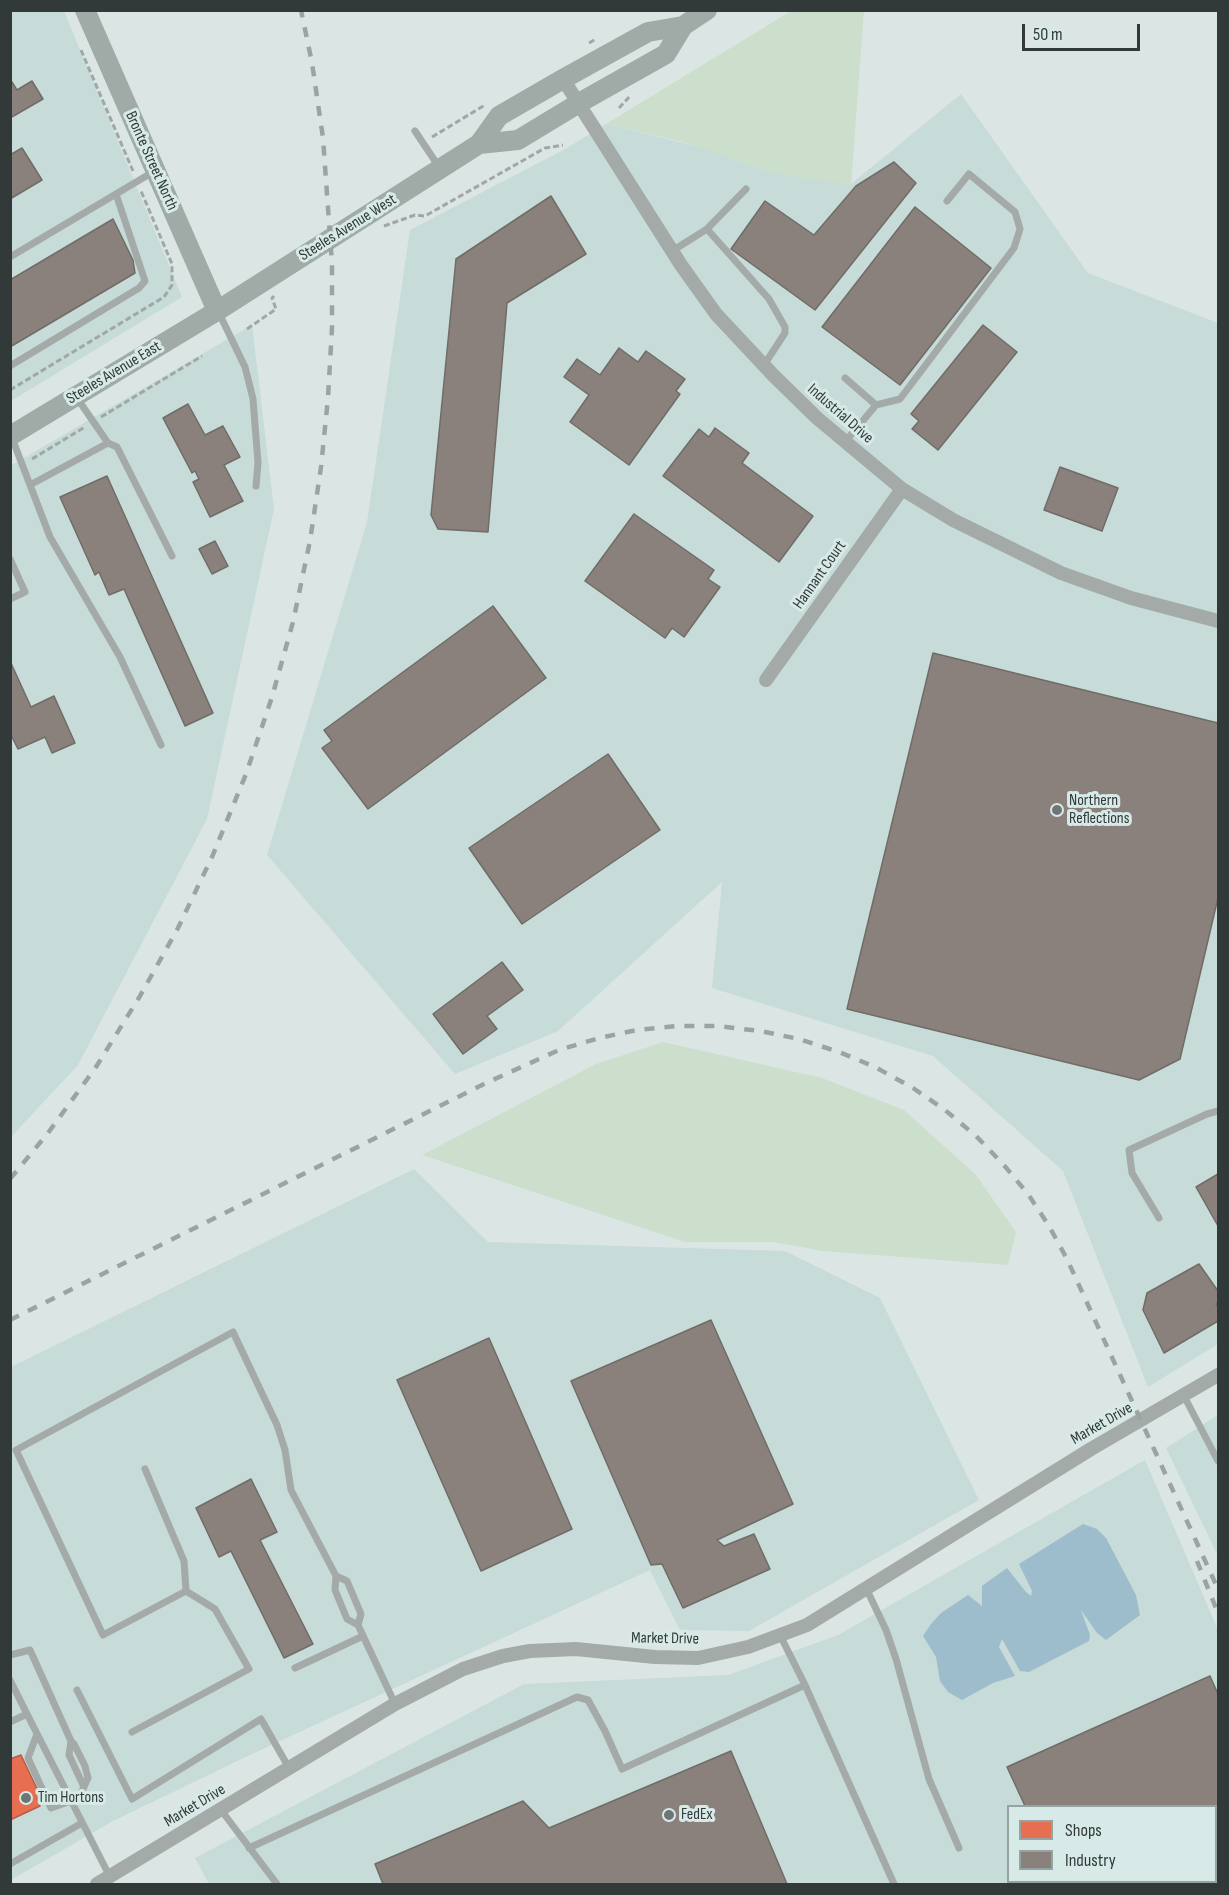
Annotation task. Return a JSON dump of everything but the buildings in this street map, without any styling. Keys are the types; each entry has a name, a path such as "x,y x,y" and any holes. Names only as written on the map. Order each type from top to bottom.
{"main road":[{"name":"Bronte Street North","path":"85,10 217,311"},
{"name":"Steeles Avenue West","path":"217,311 479,144 499,116 648,33 683,26 707,10"},
{"name":"Steeles Avenue West","path":"479,144 518,140 666,54 683,26"},
{"name":"Steeles Avenue East","path":"11,435 217,311"}],"street":[{"name":"Industrial Drive","path":"563,79 672,251 716,314 817,418 845,442 902,489 953,520 1061,573 1131,598 1218,621"},
{"name":"Hannant Court","path":"766,680 902,489"},
{"name":"Market Drive","path":"97,1884 395,1704 463,1669 502,1656 530,1651 576,1649 655,1657 698,1658 748,1647 807,1625 1091,1449 1218,1375"}],"lane":[{"path":"415,131 440,170"},
{"path":"10,257 156,171"},
{"path":"845,442 876,405 900,399 1014,248 1020,229 1015,212 969,174 947,201"},
{"path":"672,251 707,229 746,189"},
{"path":"10,366 139,288 146,281 116,194"},
{"path":"707,229 769,299 783,320 785,333 764,365"},
{"path":"217,311 245,367 253,399 258,463 256,486"},
{"path":"845,378 876,405"},
{"path":"75,396 108,443 117,447 172,556"},
{"path":"11,435 50,537 120,657 161,745"},
{"path":"30,485 108,443"},
{"path":"10,559 25,592 10,599"},
{"path":"1159,1218 1132,1173 1129,1150 1218,1111"},
{"path":"186,1591 103,1635 16,1450 233,1332 277,1425 285,1450 291,1490 336,1576 335,1590 347,1619 358,1626 395,1704"},
{"path":"1184,1396 1218,1461"},
{"path":"145,1469 184,1561 186,1591"},
{"path":"336,1576 346,1581 362,1614 358,1626"},
{"path":"866,1588 886,1629 930,1779 959,1848"},
{"path":"132,1732 249,1669 215,1609 186,1591"},
{"path":"780,1635 805,1684 894,1884"},
{"path":"295,1668 363,1636"},
{"path":"10,1655 30,1650 71,1741 69,1755 84,1787 80,1795 71,1801 51,1808 28,1758 37,1734"},
{"path":"11,1683 110,1877"},
{"path":"249,1848 577,1697 588,1700 622,1769 805,1684"},
{"path":"77,1690 132,1799 261,1719 289,1768"},
{"path":"10,1722 27,1714"},
{"path":"221,1810 277,1884"},
{"path":"10,1864 82,1823"}],"path":[{"path":"10,390 164,297 172,285 172,264 78,43"},
{"path":"619,108 631,95"},
{"path":"425,216 545,148 563,145"},
{"path":"247,329 276,309"},
{"path":"22,465 202,356"}],"shaded area":[{"path":"11,11 64,11 182,297 11,401"},
{"path":"961,94 1088,273 1218,323 1218,1344 1148,1387 1063,1171 933,1056 712,988 722,882 558,1031 455,1074 267,855 367,522 410,230 567,148 606,124 851,184"},
{"path":"252,325 274,509 207,819 78,1065 11,1137 10,466"},
{"path":"414,1169 488,1242 785,1251 880,1298 979,1500 749,1631 680,1630 650,1570 252,1754 113,1821 11,1880 11,1367"},
{"path":"1218,1415 1218,1556 1166,1448"},
{"path":"1145,1460 1218,1630 1218,1884 209,1884 195,1858 524,1684 728,1675 838,1635"}],"green space":[{"path":"791,11 864,11 851,185 771,173 683,142 606,124"},
{"path":"663,1042 822,1078 904,1110 976,1175 1016,1232 1008,1265 823,1251 774,1242 685,1242 422,1155 596,1064"}],"water":[{"path":"1083,1524 1097,1529 1106,1538 1136,1595 1140,1615 1106,1640 1097,1633 1081,1610 1090,1635 1089,1641 1029,1672 1020,1671 1002,1639 999,1647 1015,1676 993,1683 962,1700 948,1692 940,1681 936,1657 923,1636 931,1624 941,1613 968,1595 982,1606 982,1586 1007,1568 1031,1596 1032,1591 1019,1564"}],"railway":[{"path":"10,1179 48,1133 96,1067 140,996 178,928 212,857 246,774 272,697 293,622 310,541 321,467 332,328 332,264 323,138 312,63 301,10"},
{"path":"10,1320 486,1083 559,1050 637,1030 677,1026 717,1026 799,1039 875,1067 913,1088 945,1110 976,1136 1028,1194 1067,1259 1218,1589"},
{"path":"1197,1561 1218,1613"}],"place":[{"name":"Northern Reflections","path":"1057,810"},
{"name":"Tim Hortons","path":"26,1798"},
{"name":"FedEx","path":"669,1815"}]}
